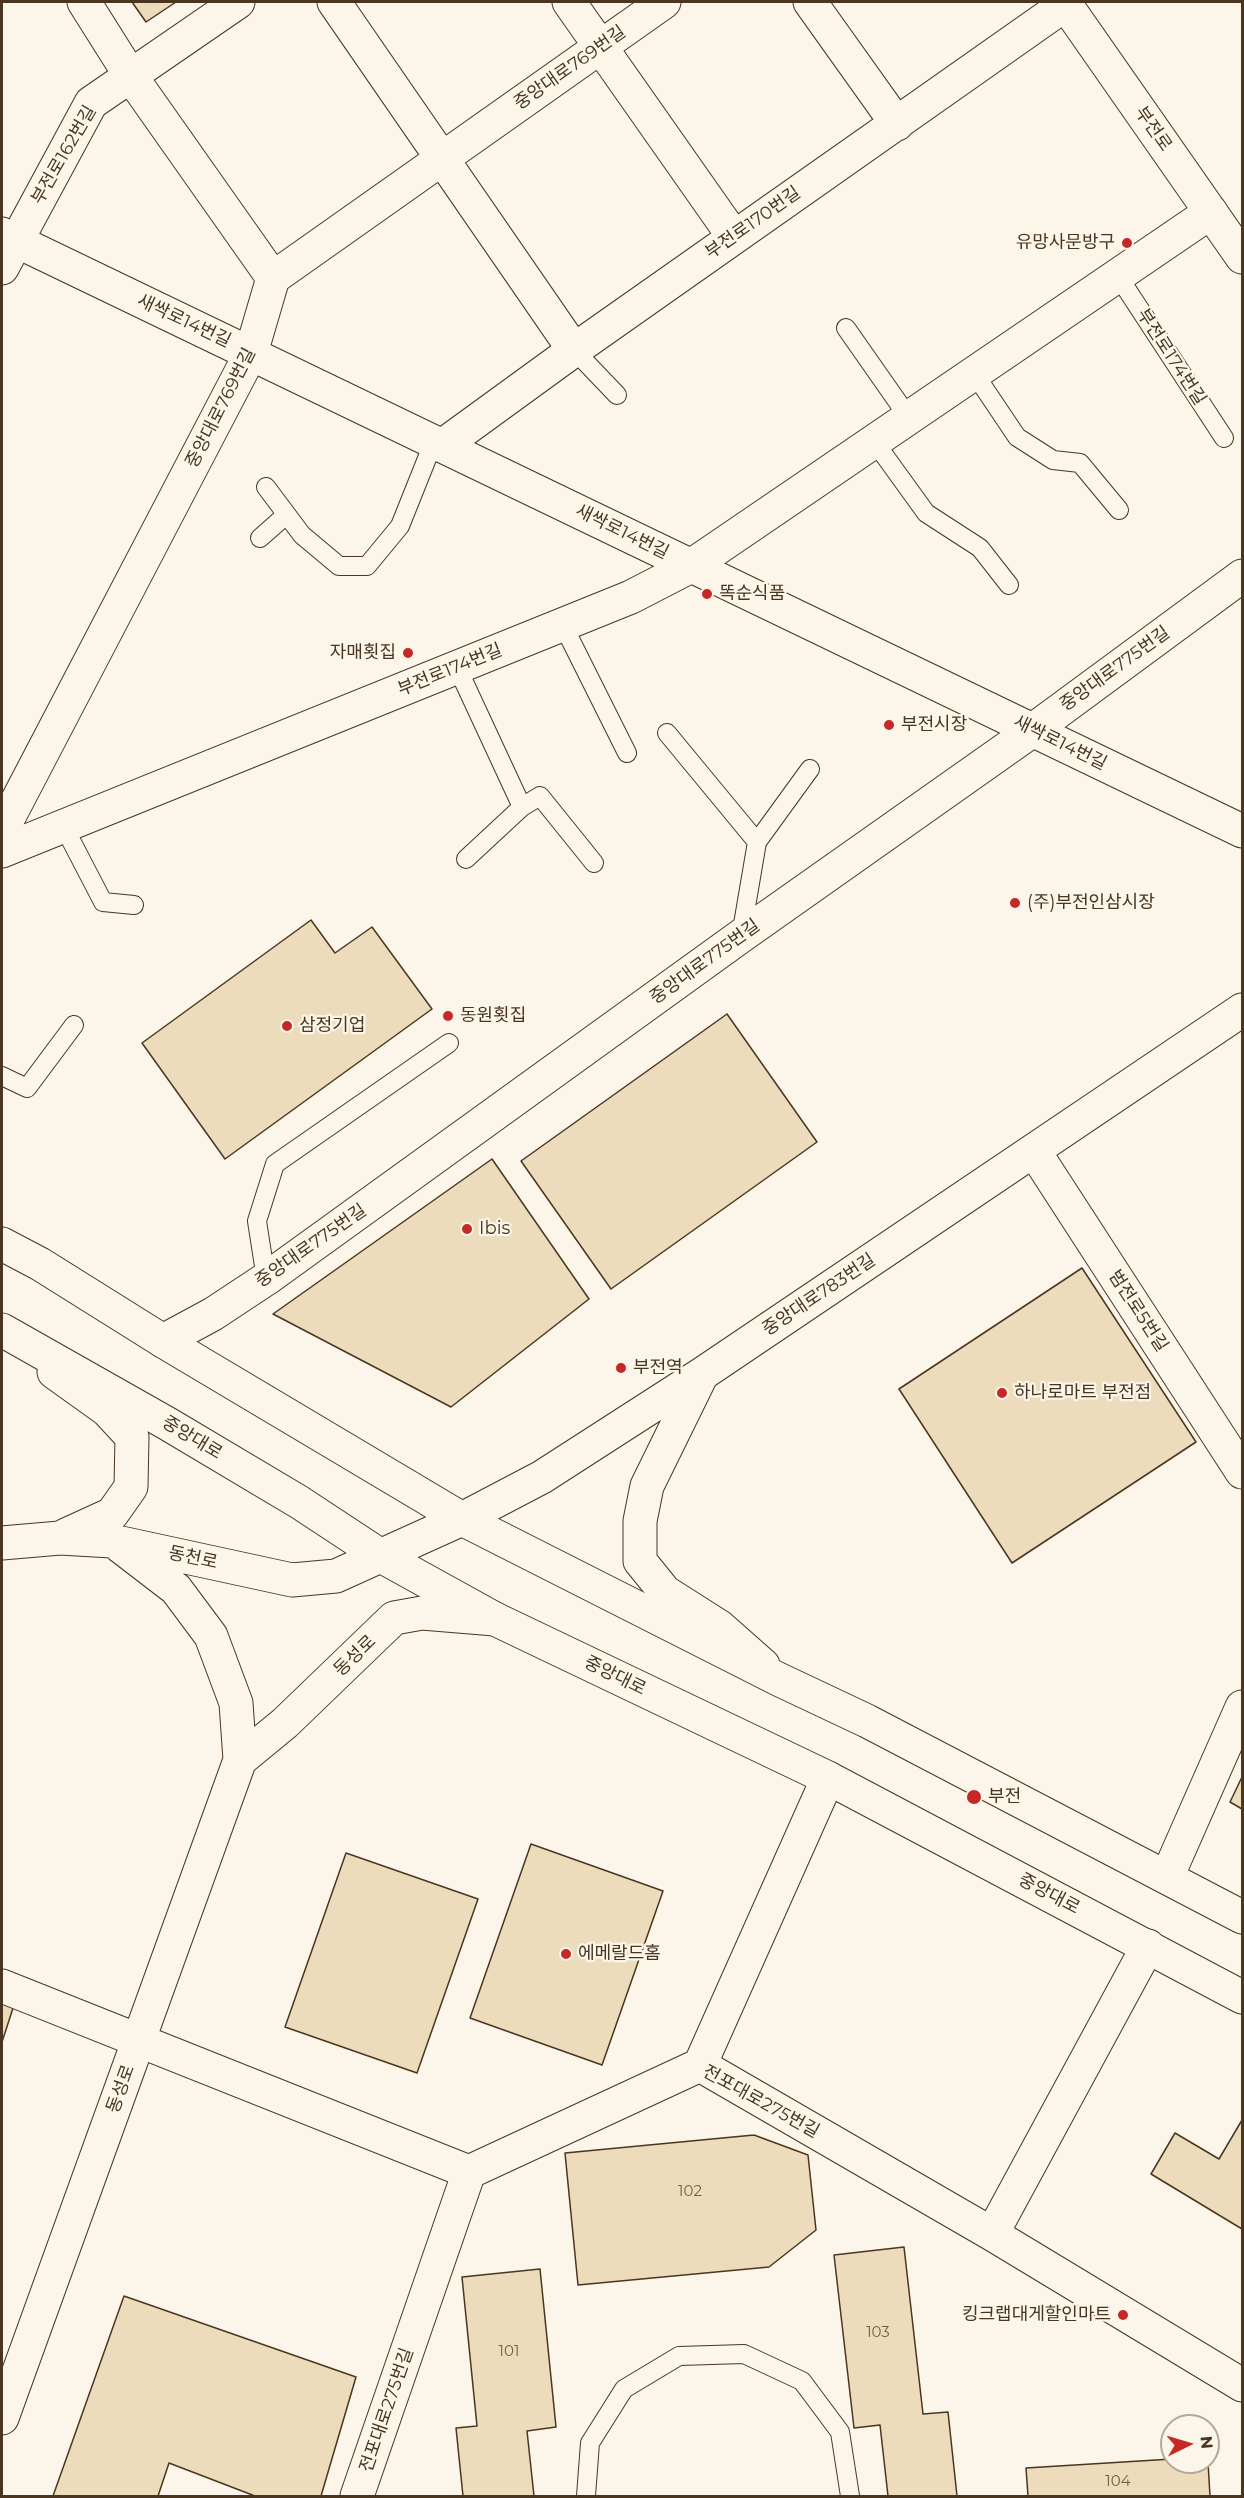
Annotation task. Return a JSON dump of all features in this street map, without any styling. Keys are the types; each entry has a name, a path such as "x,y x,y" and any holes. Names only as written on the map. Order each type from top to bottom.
{"street":[{"path":"84,2 130,75 273,278"},
{"name":"부전로162번길","path":"6,248 91,103 238,2"},
{"path":"334,2 574,350"},
{"path":"569,2 734,237"},
{"name":"중앙대로769번길","path":"2,830 251,353 273,278 664,2"},
{"path":"810,2 897,124"},
{"name":"부전로170번길","path":"438,444 897,124 1065,3"},
{"name":"부전로","path":"1065,3 1242,257"},
{"name":"부전로174번길","path":"2,851 631,597 691,566 1211,212"},
{"name":"새싹로14번길","path":"6,248 251,353 1242,831"},
{"name":"중앙대로775번길","path":"164,1341 213,1314 266,1279 741,936 1033,730 1242,576"},
{"name":"중앙대로783번길","path":"381,1556 462,1519 542,1477 702,1374 1242,1010"},
{"name":"범전로5번길","path":"1034,1150 1242,1472"},
{"path":"2,1244 40,1264 462,1519 867,1721 1242,1917"},
{"path":"5,1332 65,1382 107,1410 132,1437 131,1487 112,1514 60,1538"},
{"name":"중앙대로","path":"5,1332 168,1424 299,1502 381,1556 495,1619 828,1778 1242,1996"},
{"path":"702,1374 647,1486 640,1521 640,1561 665,1592 720,1627 778,1678"},
{"name":"동천로","path":"2,1543 60,1538 112,1540 292,1580 336,1575 381,1556"},
{"name":"동성로","path":"2,2418 240,1760 236,1702 211,1636 176,1589 112,1540"},
{"name":"동성로","path":"240,1760 285,1723 394,1618 422,1612 495,1619"},
{"path":"1167,1877 1242,1707"},
{"path":"700,2065 828,1778"},
{"path":"992,2234 1148,1946"},
{"path":"2,1986 470,2172"},
{"name":"전포대로275번길","path":"357,2496 470,2172 700,2065 992,2234 1242,2385"}],"lane":[{"name":"부전로174번길","path":"1118,276 1224,438"},
{"path":"846,328 909,418"},
{"path":"574,350 617,395"},
{"path":"974,373 1017,437 1053,460 1080,463 1119,510"},
{"path":"874,441 926,513 981,548 1009,585"},
{"path":"266,487 302,535 339,566 367,566 400,526 438,444"},
{"path":"260,537 286,514"},
{"path":"563,625 627,753"},
{"path":"457,667 522,807"},
{"path":"667,733 757,842"},
{"path":"741,936 757,842 810,769"},
{"path":"466,859 522,807 540,796 594,863"},
{"path":"63,825 103,902 134,905"},
{"path":"2,1076 27,1088 74,1025"},
{"path":"266,1279 257,1221 275,1164 449,1042"},
{"path":"586,2496 590,2443 624,2389 679,2356 744,2354 802,2381 840,2432 850,2496"}],"building":[{"path":"132,2 176,2 146,22"},
{"name":"삼정기업","path":"311,920 335,953 372,927 432,1009 225,1159 142,1043"},
{"path":"727,1014 817,1142 611,1289 521,1161"},
{"name":"Ibis","path":"492,1159 589,1299 451,1407 273,1314"},
{"path":"1082,1268 1196,1442 1012,1563 899,1389"},
{"path":"1242,1777 1242,1809 1230,1802"},
{"name":"에메랄드홈","path":"531,1844 663,1891 602,2065 470,2018"},
{"path":"346,1853 478,1899 417,2073 285,2027"},
{"path":"2,2001 14,2005 2,2042"},
{"path":"1242,2120 1242,2229 1151,2174 1175,2133 1219,2159"},
{"path":"754,2135 808,2155 816,2230 769,2267 578,2285 565,2153"},
{"path":"904,2247 923,2414 948,2412 957,2496 888,2496 880,2425 854,2428 834,2255"},
{"path":"540,2269 556,2427 527,2431 534,2496 463,2496 456,2428 477,2426 462,2277"},
{"path":"124,2296 356,2377 321,2496 255,2496 169,2463 158,2496 53,2496"},
{"path":"1160,2460 1160,2474 1209,2474 1210,2496 1028,2496 1026,2468"}],"place":[{"name":"유망사문방구","path":"1127,243"},
{"name":"똑순식품","path":"707,594"},
{"name":"자매횟집","path":"408,653"},
{"name":"부전시장","path":"889,725"},
{"name":"(주)부전인삼시장","path":"1015,903"},
{"name":"동원횟집","path":"448,1016"},
{"name":"삼정기업","path":"287,1026"},
{"name":"Ibis","path":"467,1229"},
{"name":"부전역","path":"621,1368"},
{"name":"하나로마트 부전점","path":"1002,1393"},
{"name":"부전","path":"974,1797"},
{"name":"에메랄드홈","path":"566,1954"},
{"name":"킹크랩대게할인마트","path":"1123,2315"}]}
